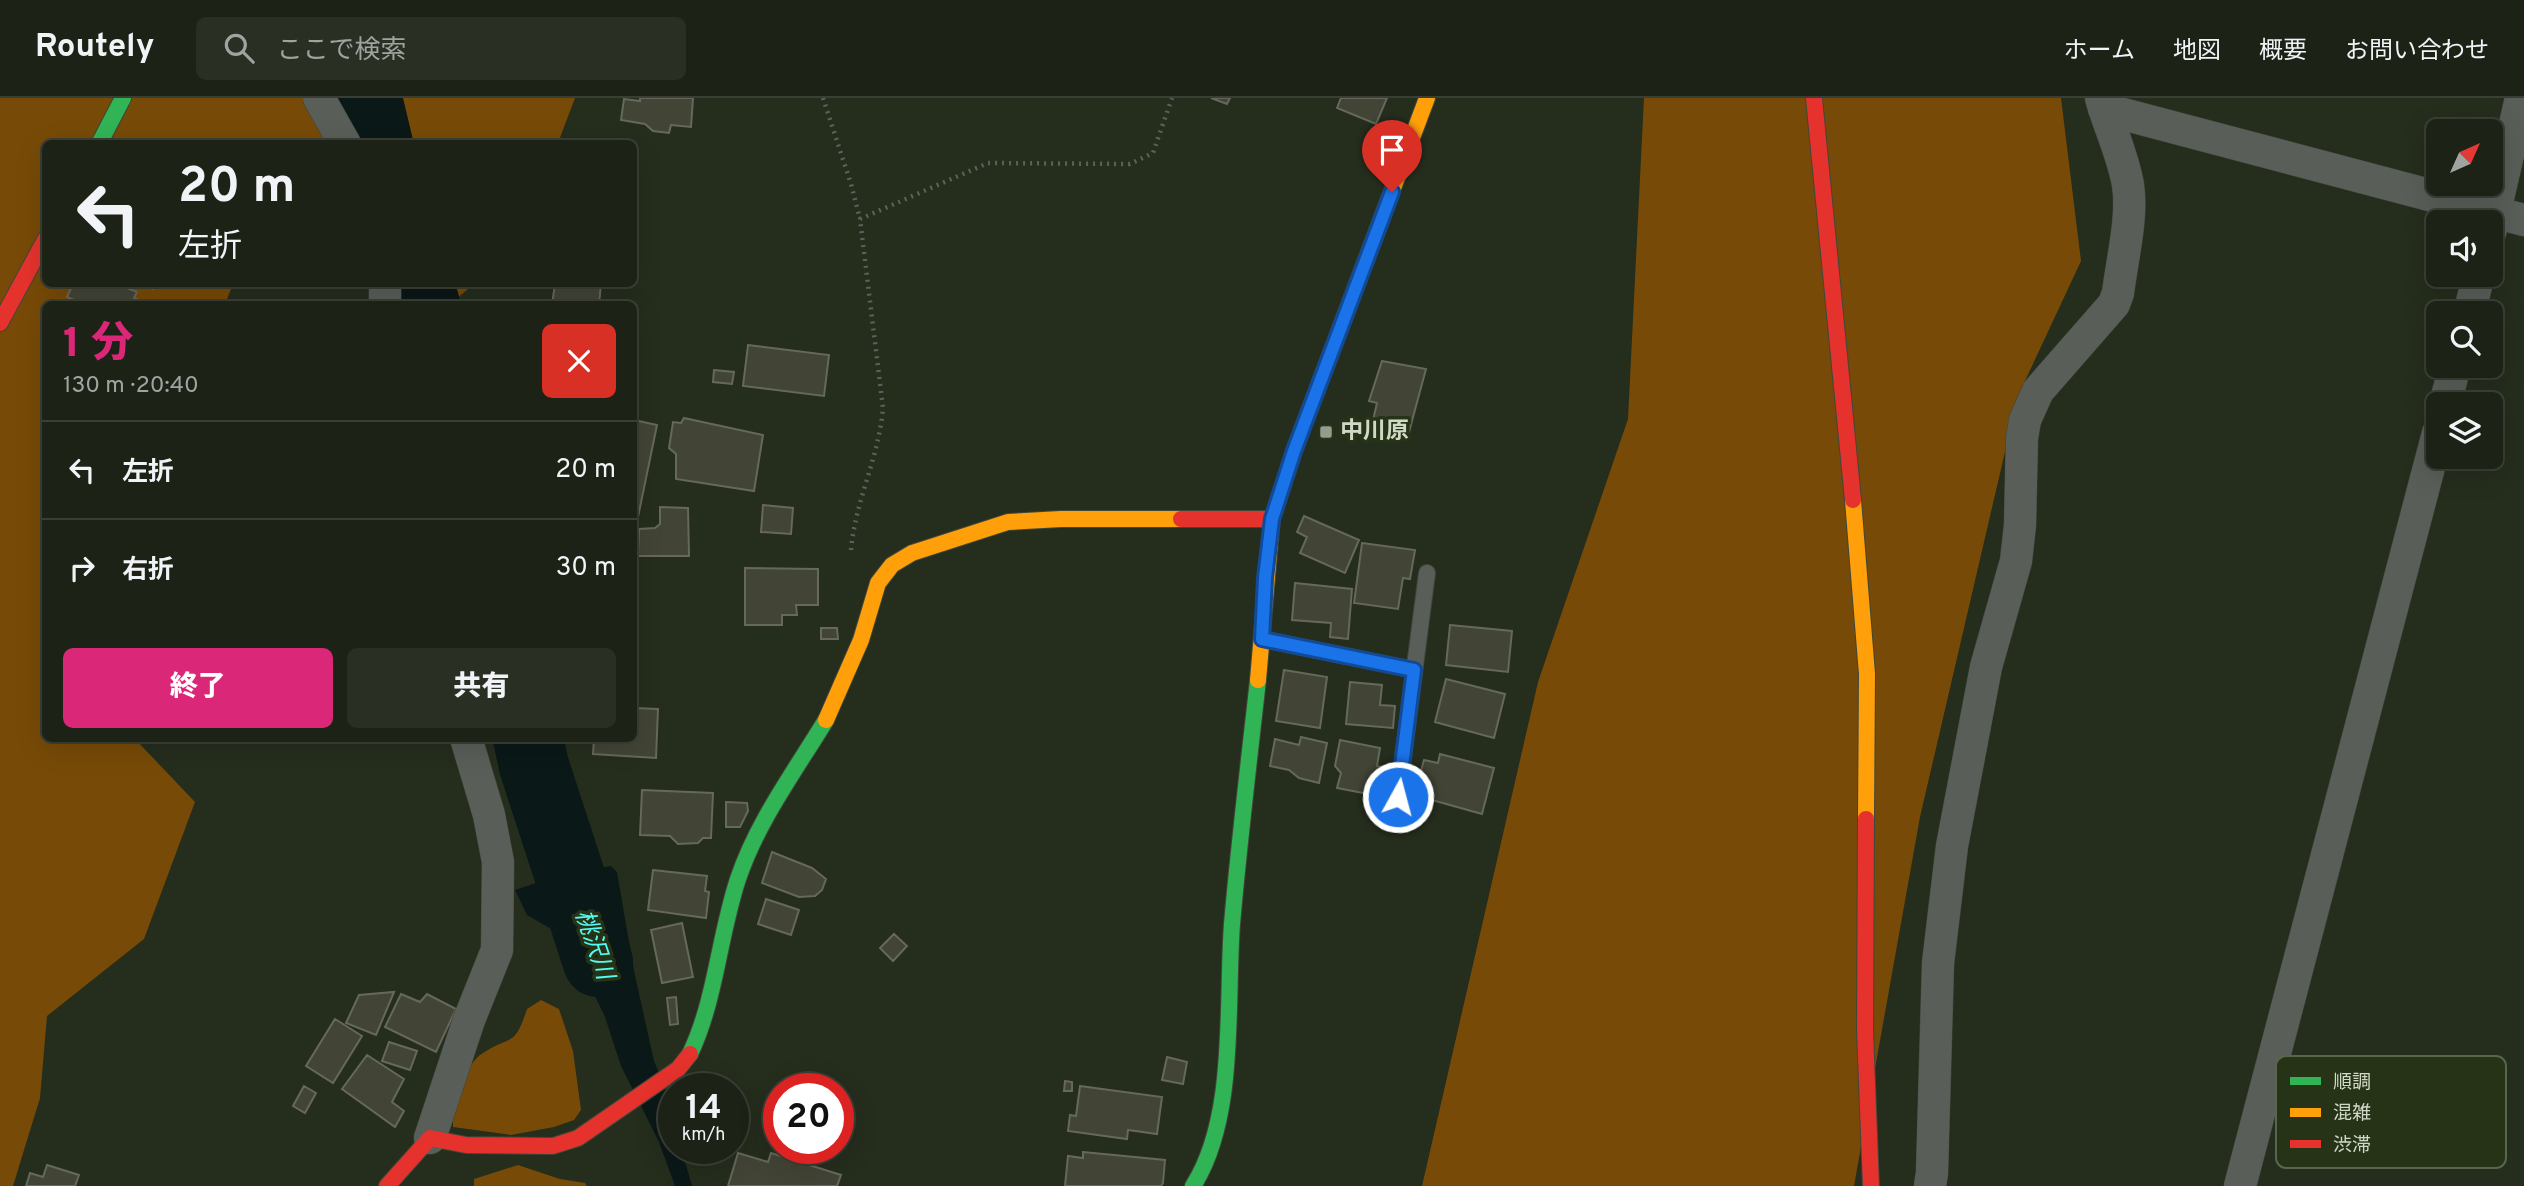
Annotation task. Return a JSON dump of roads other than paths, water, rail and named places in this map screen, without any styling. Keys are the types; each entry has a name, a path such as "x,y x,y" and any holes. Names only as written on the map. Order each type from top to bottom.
{"street":[{"path":"101,140 123,98"},
{"path":"319,98 343,140"},
{"path":"1193,1186 1205,1167 1218,1124 1224,1079 1232,925 1272,519 1294,451 1427,98"},
{"path":"1814,98 1847,431 1867,674 1865,1031 1871,1186"},
{"path":"2503,221 2521,98"},
{"path":"2102,103 2466,210"},
{"path":"1930,1186 1938,963 1952,846 1986,667 2016,561 2025,419 2038,391 2114,304 2118,293 2128,214 2128,187 2119,150 2102,103"},
{"path":"0,323 42,245"},
{"path":"2240,1186 2429,469"},
{"path":"430,1138 466,1145 552,1146 578,1138 678,1069 691,1053 703,1022 737,882 749,848 829,716 861,640 878,583 892,565 912,553 1008,522 1061,519 1272,519"},
{"path":"387,1186 430,1138 469,1020 497,950 498,862 489,815 467,742"}],"lane":[{"path":"1398,797 1427,573"},
{"path":"1262,639 1414,670"}],"water":[{"path":"587,866 592,869 611,866 617,872 634,971 659,1073 658,1140 621,1066 605,1017 567,938 527,915 515,890"},
{"path":"667,1164 686,1164 692,1186 675,1186"}],"waterway":[{"name":"桃沢川","path":"367,98 377,140"},
{"name":"桃沢川","path":"419,287 424,301"},
{"name":"桃沢川","path":"529,742 534,766 598,962"}],"place":[{"name":"中川原","path":"1326,432"}]}
